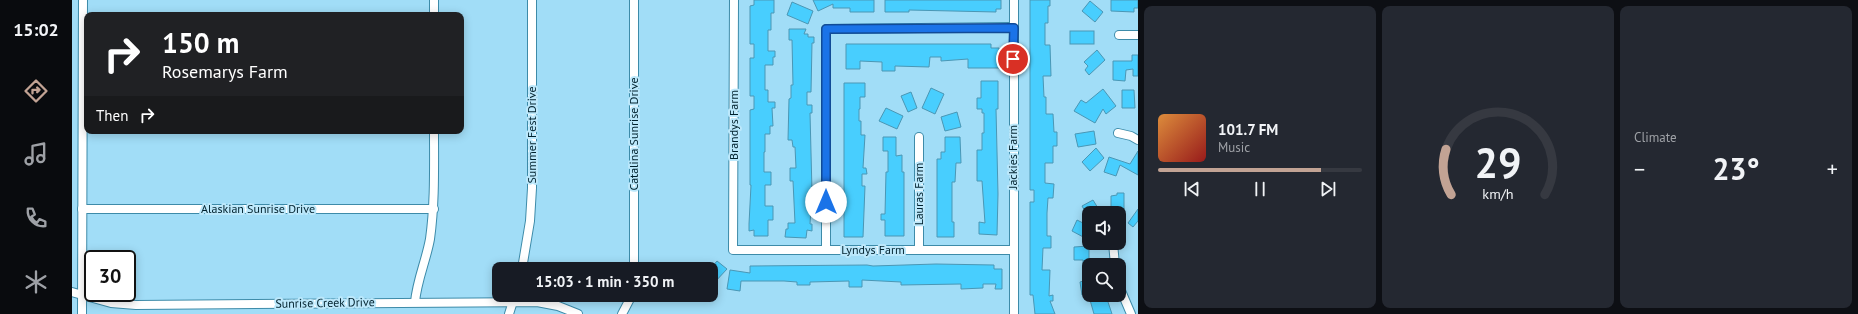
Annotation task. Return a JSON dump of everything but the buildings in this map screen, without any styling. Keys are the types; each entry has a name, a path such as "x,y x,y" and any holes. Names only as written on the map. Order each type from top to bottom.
{"street":[{"path":"83,0 84,12"},
{"path":"434,0 434,12"},
{"name":"Summer Fest Drive","path":"523,262 530,222 532,188 532,0"},
{"name":"Catalina Sunrise Drive","path":"634,0 634,262"},
{"name":"Brandys Farm","path":"733,250 734,0"},
{"name":"Jackies Farm","path":"1014,0 1014,314"},
{"path":"826,250 826,29 1014,28"},
{"path":"1119,35 1138,35"},
{"path":"82,314 82,209 84,134"},
{"path":"415,302 417,283 429,241 434,209 434,134"},
{"path":"1118,134 1131,136 1138,140"},
{"name":"Lauras Farm","path":"919,138 919,250"},
{"name":"Alaskian Sunrise Drive","path":"82,209 434,209"},
{"name":"Lyndys Farm","path":"733,250 1013,250"},
{"name":"Sunrise Creek Drive","path":"72,292 110,302 130,304 415,302 492,299"},
{"path":"509,314 513,302"},
{"name":"Sunrise Creek Drive","path":"541,302 578,314"},
{"path":"622,314 628,302"},
{"path":"1126,302 1131,314"}],"route":[{"path":"826,202 826,29 1014,28 1013,59"}]}
